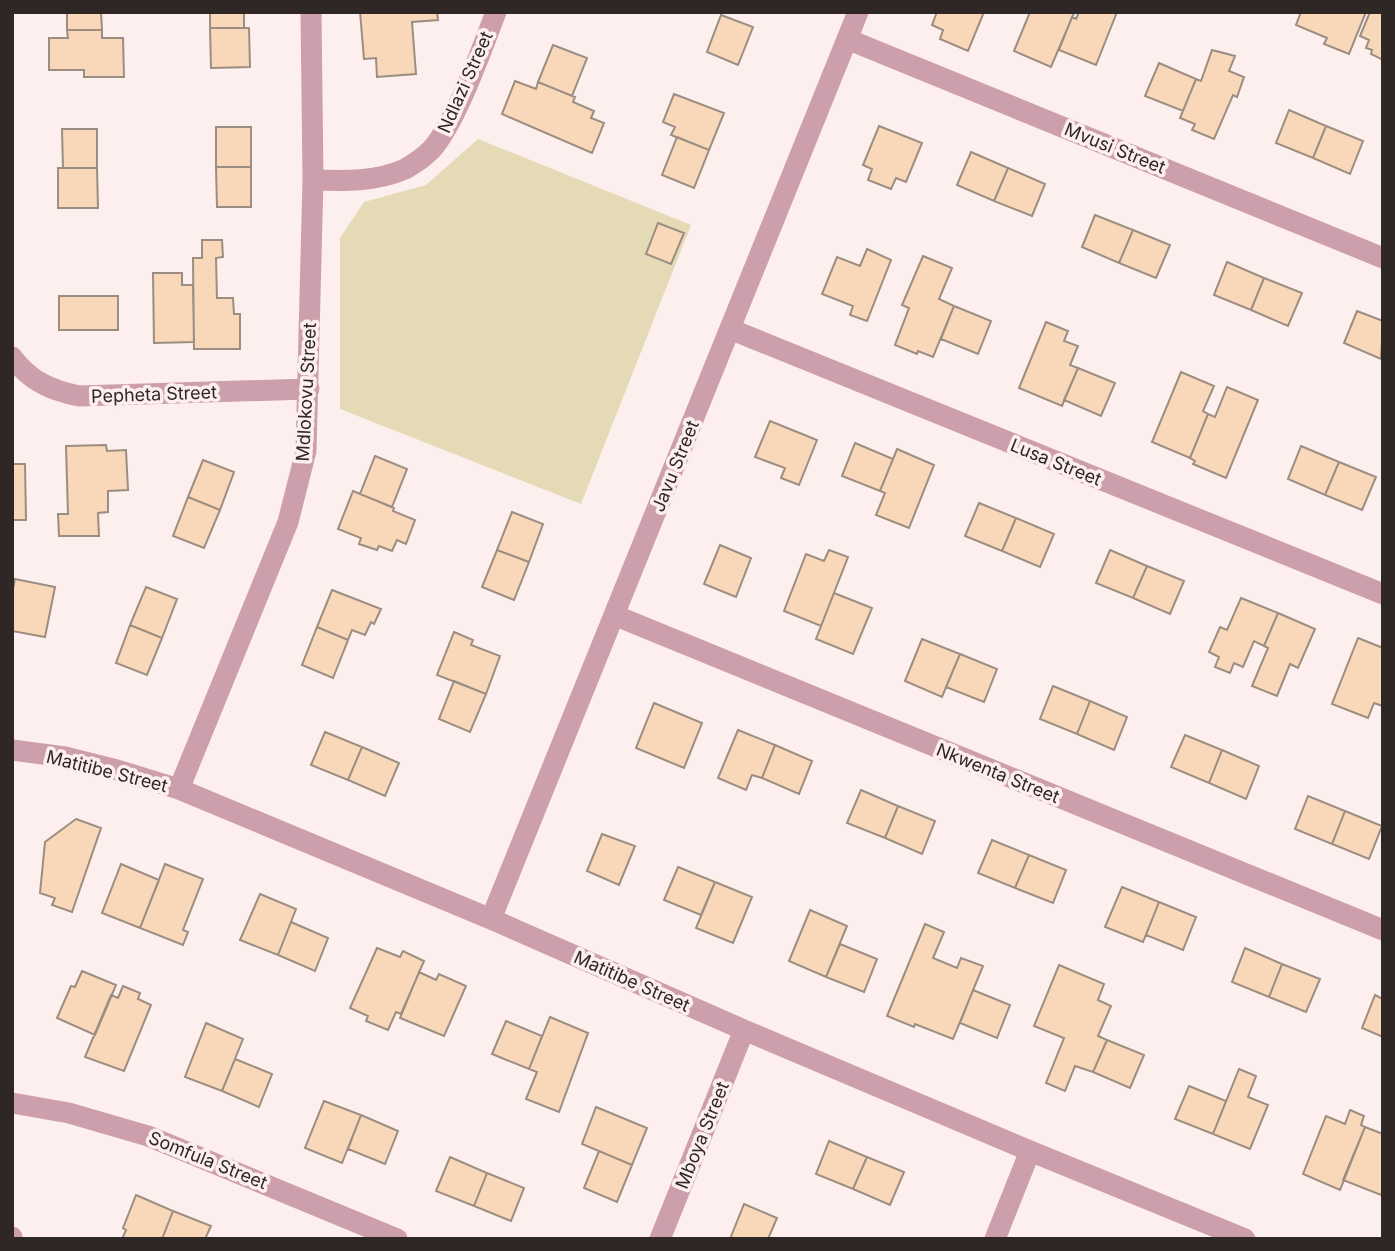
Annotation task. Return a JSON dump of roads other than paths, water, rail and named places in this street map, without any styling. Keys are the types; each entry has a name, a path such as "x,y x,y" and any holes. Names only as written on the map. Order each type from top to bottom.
{"street":[{"name":"Mdlokovu Street","path":"178,789 288,522 306,451 313,180 311,12"},
{"name":"Ndlazi Street","path":"313,180 353,181 390,174 405,169 430,152 458,103 496,12"},
{"name":"Javu Street","path":"491,919 858,12"},
{"name":"Mvusi Street","path":"847,39 1383,258"},
{"name":"Lusa Street","path":"730,330 1383,594"},
{"name":"Pepheta Street","path":"12,358 38,383 79,396 309,390"},
{"name":"Nkwenta Street","path":"614,615 1383,930"},
{"name":"Matitibe Street","path":"12,750 65,757 117,769 178,789 491,919 1030,1151 1245,1239"},
{"name":"Mboya Street","path":"660,1239 744,1030"},
{"name":"Somfula Street","path":"12,1103 69,1113 148,1136 397,1239"},
{"path":"995,1239 1030,1151"}]}
